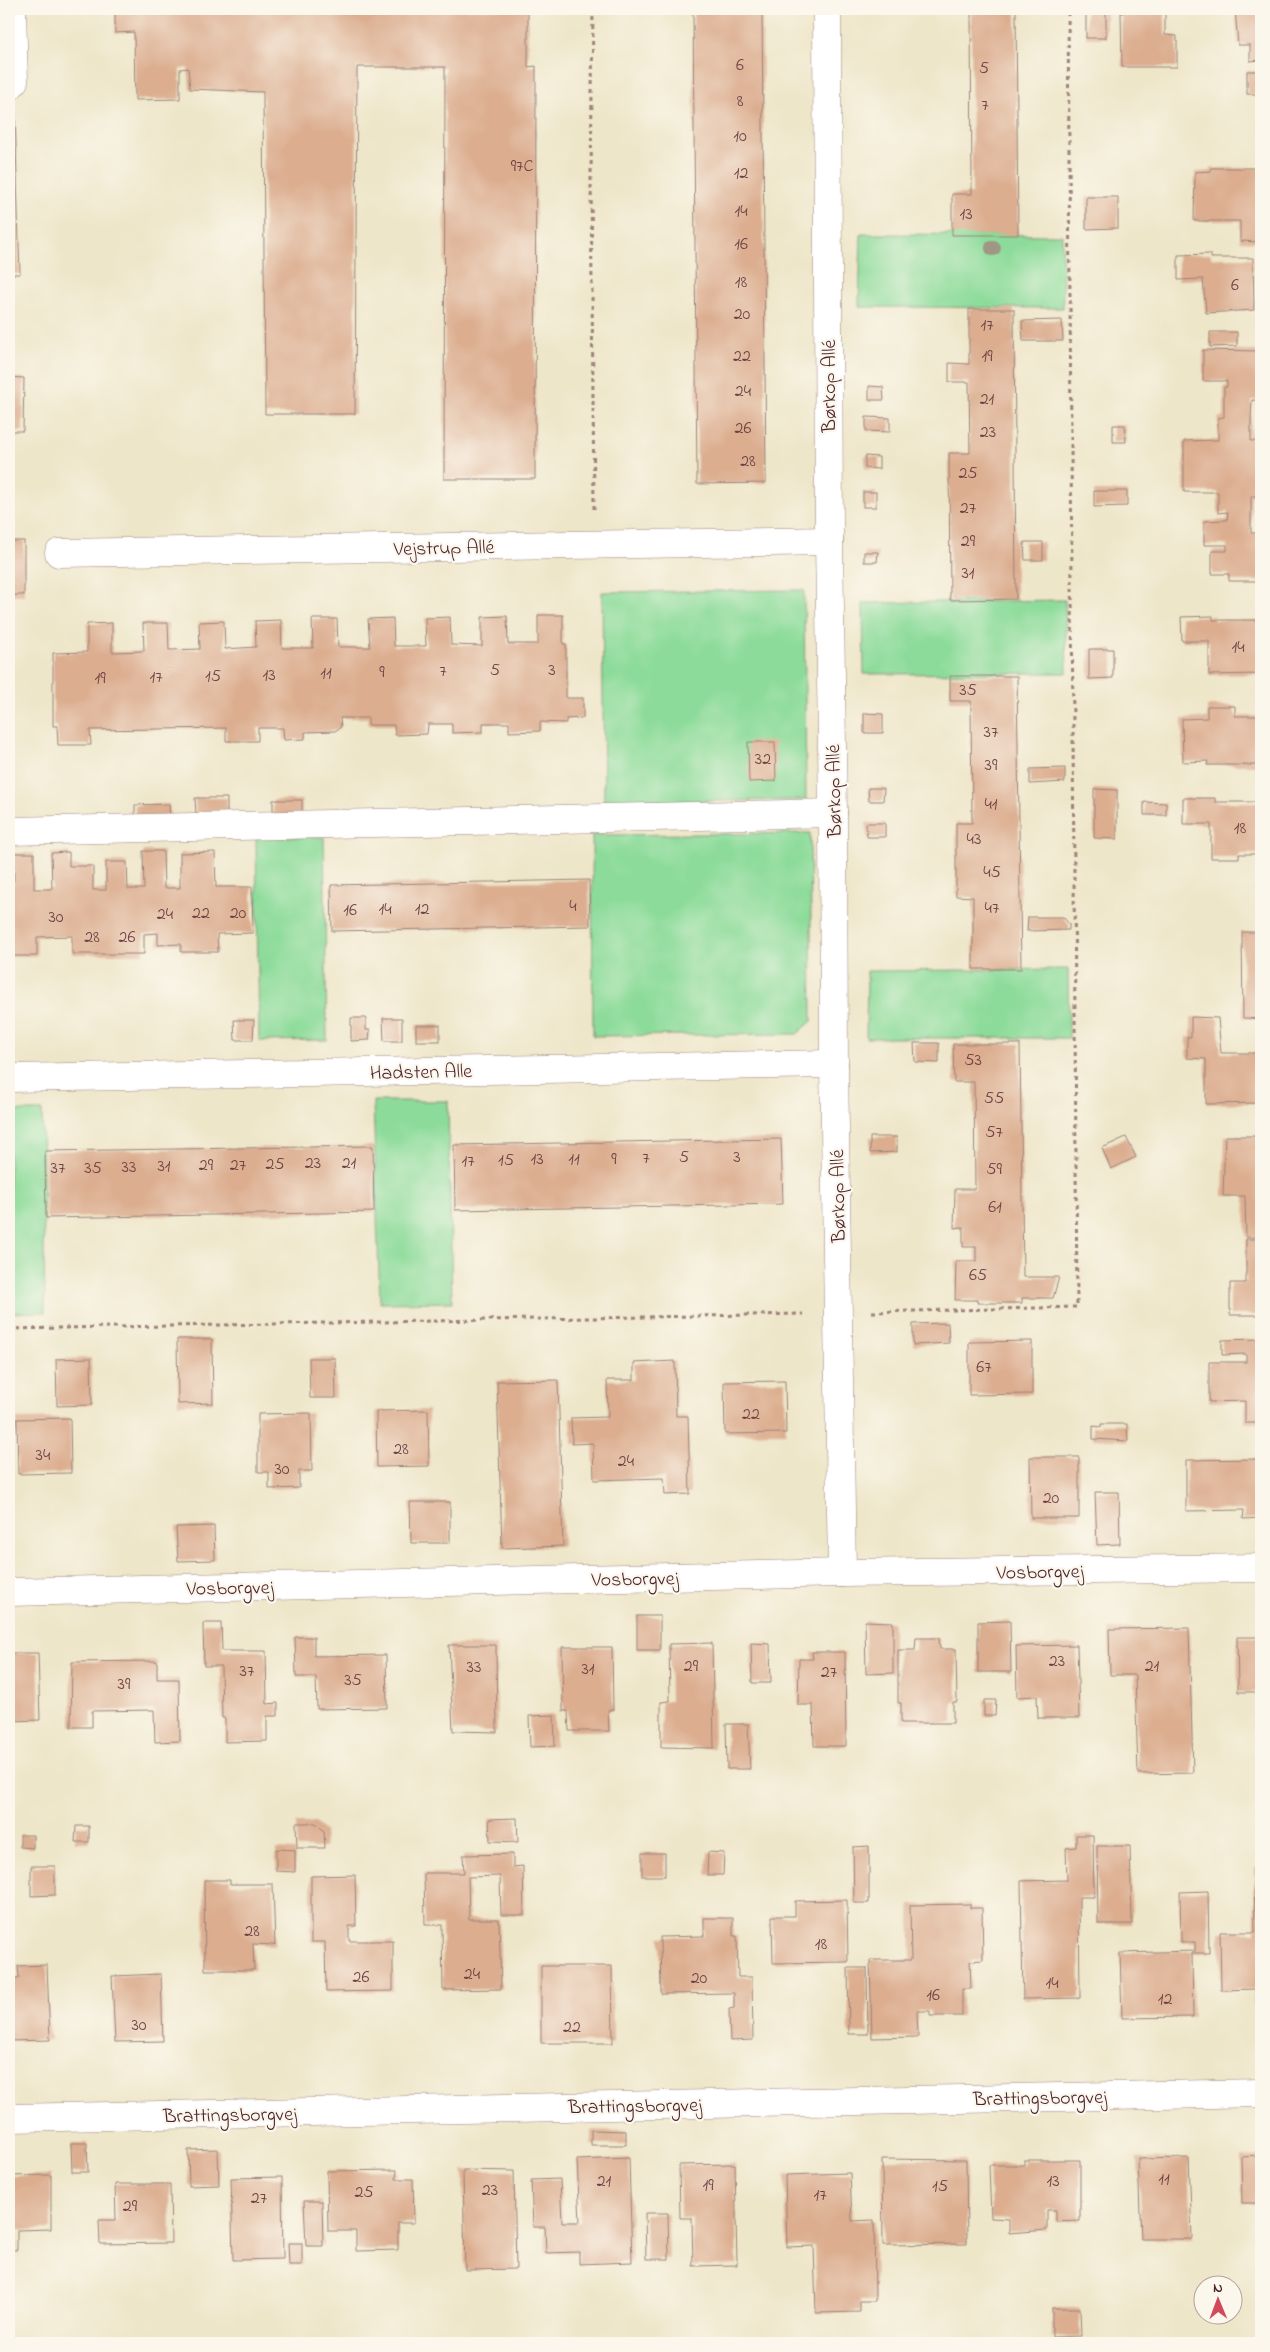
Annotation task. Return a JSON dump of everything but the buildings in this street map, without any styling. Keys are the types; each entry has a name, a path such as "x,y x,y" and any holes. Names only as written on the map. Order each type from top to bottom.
{"street":[{"path":"9,87 14,81 12,9"},
{"name":"Børkop Allé","path":"827,9 829,541 834,1064 842,1573"},
{"name":"Vejstrup Allé","path":"59,553 829,541"},
{"path":"9,831 833,813"},
{"name":"Hadsten Alle","path":"9,1078 834,1064"},
{"name":"Vosborgvej","path":"9,1592 842,1573 1261,1568"},
{"name":"Brattingsborgvej","path":"9,2118 1261,2092"}],"path":[{"path":"593,9 591,177 595,545"}],"green space":[{"path":"861,234 1062,235 1063,308 859,307"},
{"path":"804,590 806,800 604,802 602,592"},
{"path":"1065,600 1067,673 864,674 863,603"},
{"path":"810,833 812,1021 797,1034 593,1036 592,835"},
{"path":"256,837 324,837 327,1040 259,1041"},
{"path":"1068,969 1069,1038 866,1038 867,971"},
{"path":"373,1101 448,1101 452,1302 380,1303"},
{"path":"9,1111 42,1111 45,1312 9,1313"}]}
